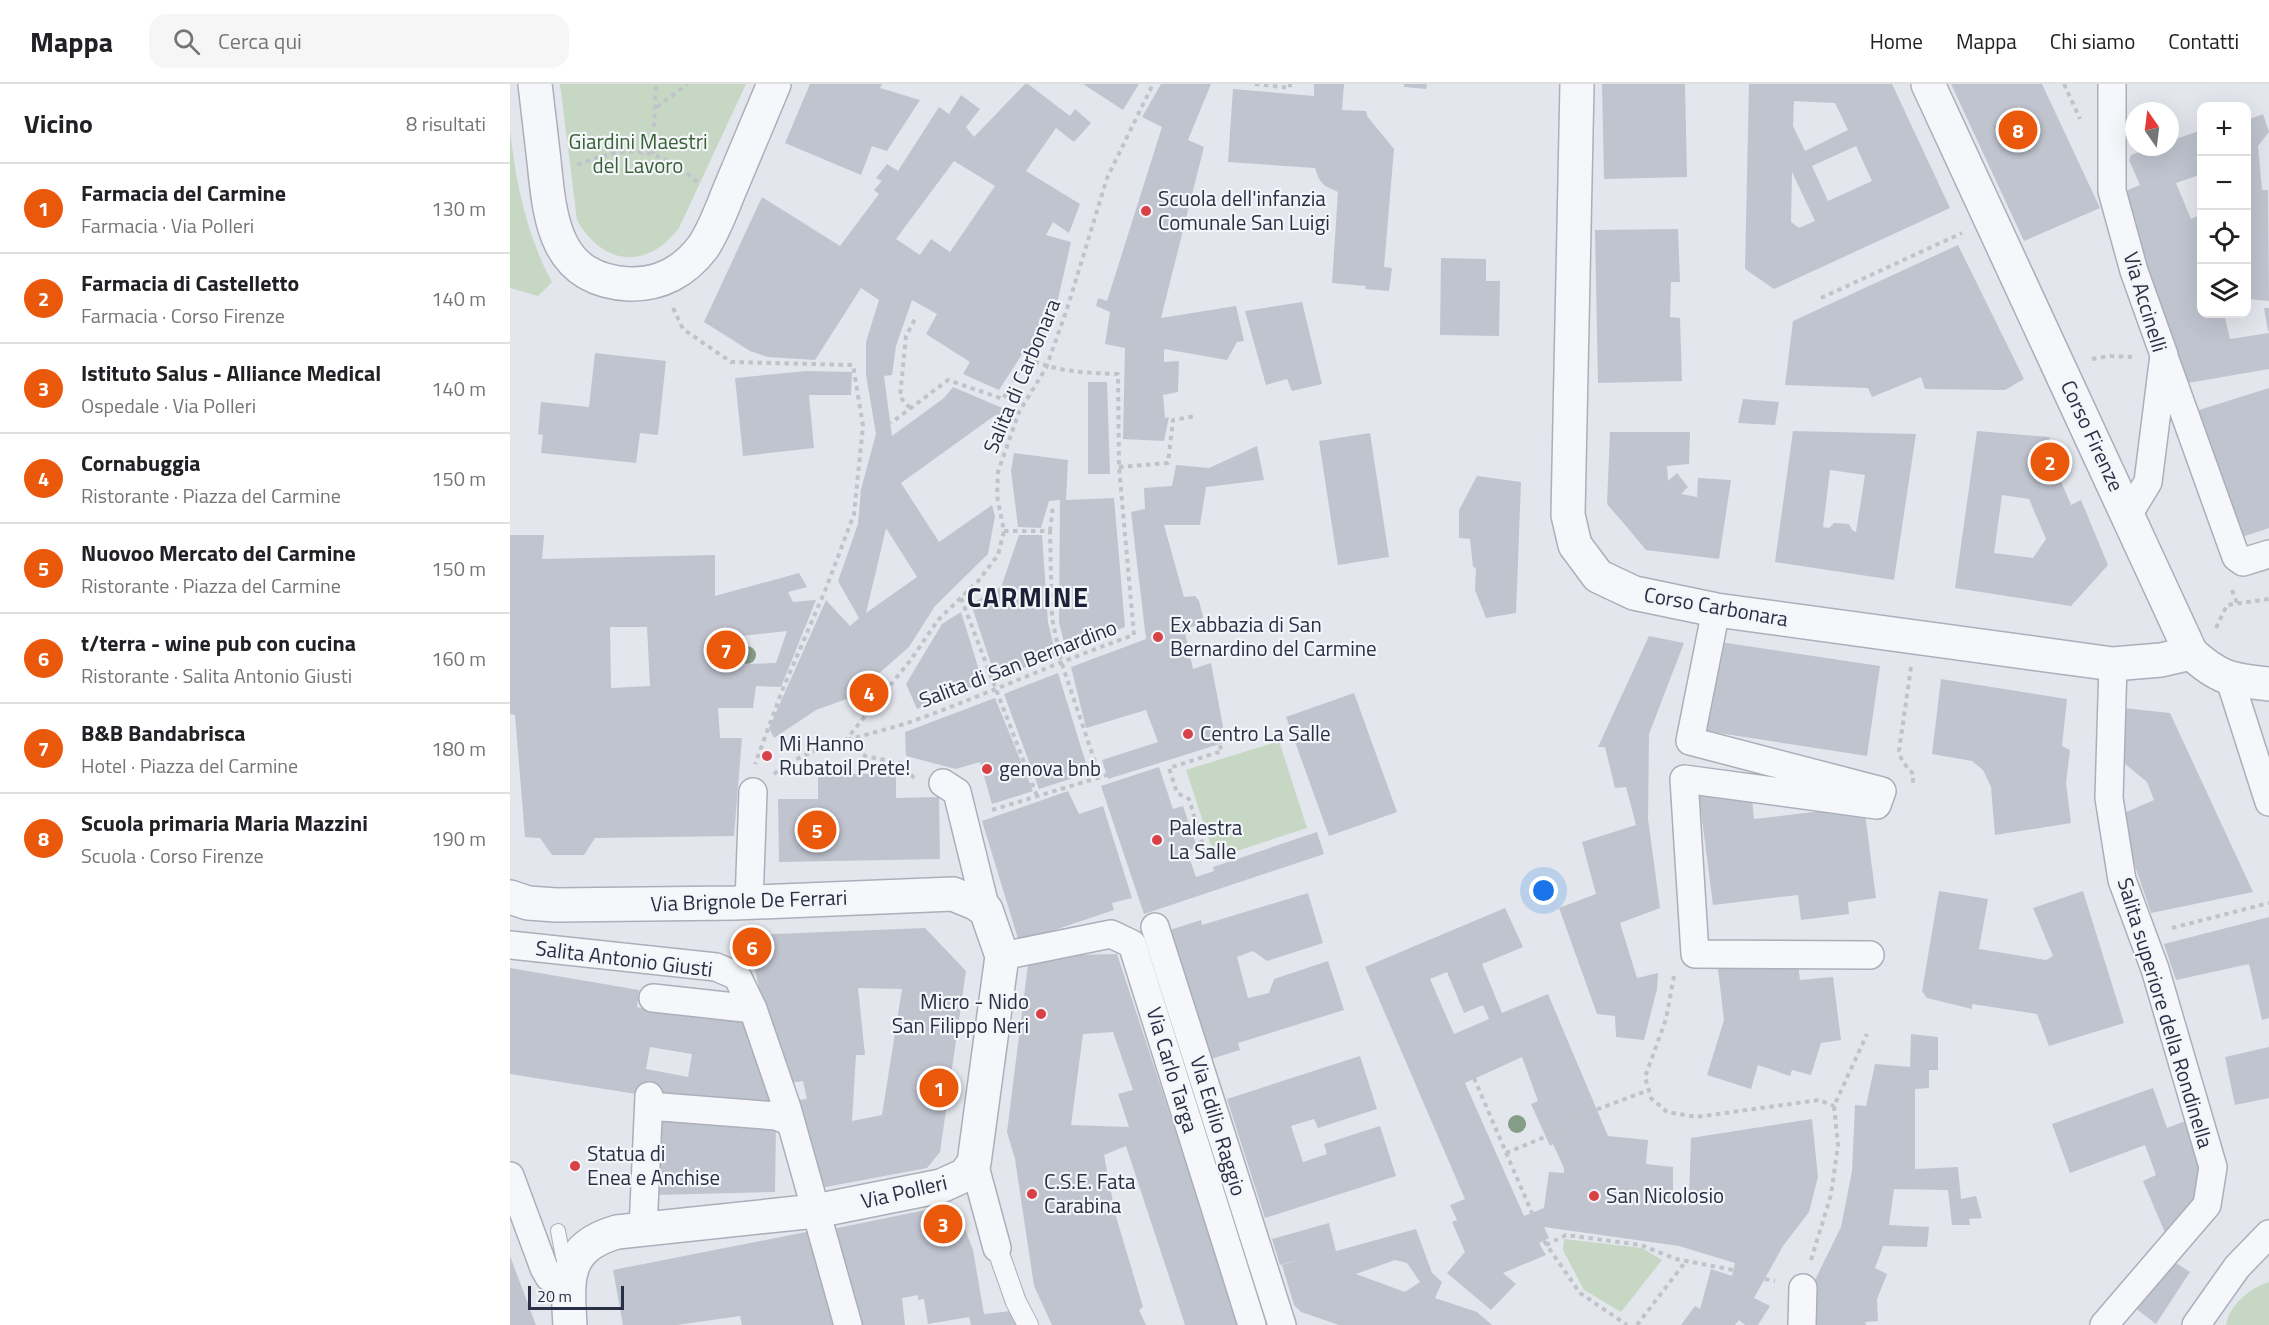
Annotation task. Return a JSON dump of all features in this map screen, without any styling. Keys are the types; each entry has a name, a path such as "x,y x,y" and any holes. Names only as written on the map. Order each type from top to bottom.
{"street":[{"path":"535,84 545,177 557,238 574,263 604,279 642,284 659,280 690,262 711,234 774,84"},
{"name":"Corso Carbonara","path":"1577,84 1568,515 1575,545 1598,576 1634,593 1716,610 2113,664 2161,660 2201,642"},
{"name":"Corso Firenze","path":"1928,84 2128,515 2201,642"},
{"name":"Via Accinelli","path":"2112,84 2112,191 2134,271 2163,352 2148,482 2128,515"},
{"path":"2163,352 2236,557 2243,562 2269,554"},
{"path":"1716,610 1690,741 1882,791 1877,805 1684,779 1695,954 1870,955"},
{"path":"2201,642 2208,669 2230,680 2269,684"},
{"name":"Salita superiore della Rondinella","path":"2104,1325 2207,1205 2213,1167 2142,936 2122,880 2109,798 2113,664"},
{"path":"2230,680 2269,802"},
{"path":"943,783 957,792 986,910"},
{"path":"749,903 753,792"},
{"name":"Via Brignole De Ferrari","path":"510,897 528,903 556,905 749,903 953,894 986,910"},
{"name":"Via Polleri","path":"570,1274 591,1243 625,1229 816,1211 942,1185 965,1175 974,1163 1002,956 986,910"},
{"name":"Via Edilio Raggio","path":"1155,927 1282,1325"},
{"name":"Via Carlo Targa","path":"1002,956 1111,934 1132,944 1252,1325"},
{"name":"Salita Antonio Giusti","path":"510,945 716,967 737,976 753,1009 790,1122 848,1325"},
{"path":"653,998 753,1009"},
{"path":"625,1229 649,1101 776,1116 790,1122"},
{"path":"974,1163 997,1248 1016,1302 1028,1325"},
{"path":"510,1176 549,1277 570,1274 570,1325"},
{"path":"2196,1325 2237,1267 2269,1234"},
{"path":"1802,1325 1803,1288"}],"lane":[{"path":"558,1231 563,1257 570,1274"}],"path":[{"path":"653,154 657,108 656,84"},
{"path":"657,108 687,84"},
{"name":"Salita di Carbonara","path":"845,741 910,661 938,620 979,580 998,555 1004,531 997,496 998,472 1018,412 1046,368 1067,309 1107,178 1153,84"},
{"path":"1255,84 1290,88 1290,84"},
{"path":"545,177 613,152 653,154 681,168 722,207"},
{"path":"1821,298 1990,220"},
{"path":"659,280 683,329 731,362 853,365 863,426 854,514 752,771 753,792"},
{"path":"910,408 900,397 906,336 915,320"},
{"path":"2092,358 2139,357 2163,352"},
{"path":"891,423 948,380 1003,399 1027,358 1046,368 1084,373 1118,374 1119,467 1168,463 1173,420 1196,416"},
{"name":"Salita di San Bernardino","path":"753,792 784,766 845,741 913,721 1061,661 1134,635 1119,467"},
{"path":"1053,506 1050,531 1053,618 1061,661 1100,777"},
{"path":"1004,531 1050,531"},
{"path":"960,598 1037,796"},
{"path":"2201,642 2218,626 2228,605 2269,599"},
{"path":"1882,791 1910,797 1914,775 1902,761 1899,751 1916,636"},
{"path":"845,741 865,756 900,764 915,778 943,783"},
{"path":"1200,861 1204,849 1189,799 1177,793 1169,768 1222,750 1219,744"},
{"path":"965,818 1107,775"},
{"path":"2142,936 2269,903"},
{"path":"1803,1288 1831,1195 1838,1145 1834,1106 1867,1034"},
{"path":"1474,1078 1532,1213"},
{"path":"1506,1153 1569,1127 1566,1121 1649,1090"},
{"path":"1627,1325 1580,1293 1545,1243 1566,1235 1641,1245 1687,1261 1733,1270"},
{"path":"1637,1325 1687,1261"}],"green space":[{"name":"Giardini Maestri del Lavoro","path":"560,84 746,84 679,228 666,242 653,251 640,256 626,257 612,254 599,247 577,220"},
{"path":"510,129 515,168 529,227 552,282 538,296 510,288"},
{"path":"1279,741 1307,828 1215,858 1186,770"},
{"path":"1564,1239 1642,1248 1662,1260 1621,1312 1584,1290 1563,1250"},
{"path":"2269,1282 2269,1325 2226,1325 2232,1310 2242,1298 2255,1288"}],"building":[{"path":"810,84 882,84 880,88 920,100 887,151 872,146 861,175 785,143"},
{"path":"1025,84 1070,116 1075,109 1091,123 1074,142 1056,128 1026,171 1080,204 1069,233 1053,222 1046,235 1071,242 1056,308 1039,354 1026,348 999,390 963,374 970,362 926,334 937,314 912,300 896,346 892,375 884,376 892,436 944,398 953,387 1007,410 1003,421 994,416 901,483 939,542 992,505 995,516 988,554 935,606 909,647 852,697 816,710 774,738 769,728 826,600 850,626 859,618 838,581 858,524 861,489 876,434 866,375 866,342 879,300 861,288 815,360 768,357 750,351 704,322 762,197 840,246 879,194 874,190 882,181 876,178 887,164 898,171 939,107 949,114 961,95 980,109 966,127 974,137","holes":["954,161 995,186 950,252 931,239 920,255 896,239","886,528 917,577 866,613 876,571"]},
{"path":"1083,84 1139,84 1123,110"},
{"path":"1161,84 1211,84 1188,140 1204,147 1161,318 1236,306 1244,341 1237,342 1227,360 1164,349 1164,362 1179,361 1178,392 1163,395 1165,418 1169,417 1164,441 1123,439 1125,348 1105,344 1110,312 1096,306 1098,298 1107,301 1162,127 1142,117"},
{"path":"1314,84 1344,84 1342,110 1366,111 1367,116 1394,149 1384,267 1392,268 1389,291 1332,283 1338,192 1325,186 1319,179 1315,168 1228,162 1233,89 1314,96"},
{"path":"1404,84 1427,84 1426,89 1404,87"},
{"path":"1602,84 1685,84 1687,177 1604,179"},
{"path":"1749,84 1892,84 1950,208 1774,289 1745,269","holes":["1794,101 1835,103 1848,130 1805,151 1793,126","1856,146 1872,181 1828,201 1812,166","1792,172 1815,221 1799,228 1791,222"]},
{"path":"1951,84 2042,84 2100,208 2024,241"},
{"path":"2263,114 2269,132 2258,146 2262,190 2268,190 2269,301 2251,299 2251,118"},
{"path":"2197,132 2197,176 2176,183 2191,219 2197,216 2197,318 2225,318 2230,339 2269,333 2269,369 2188,383 2118,194 2140,185 2129,160 2131,156 2179,156 2179,138"},
{"path":"1678,229 1680,282 1671,282 1670,317 1680,318 1682,381 1598,383 1595,230"},
{"path":"1958,245 2024,379 2005,390 1925,389 1921,377 1872,397 1868,388 1785,385 1793,321"},
{"path":"1441,258 1486,259 1486,281 1500,281 1499,336 1440,335"},
{"path":"1302,302 1322,384 1292,391 1287,379 1266,385 1245,311"},
{"path":"2264,308 2269,308 2269,331 2268,331"},
{"path":"595,353 666,361 658,435 640,433 636,463 541,453 543,435 538,434 541,402 589,407"},
{"path":"806,371 852,372 851,395 809,395 814,448 743,456 735,378"},
{"path":"1088,382 1107,382 1110,474 1088,474"},
{"path":"2269,388 2269,528 2239,538 2199,410"},
{"path":"1743,399 1779,402 1775,425 1738,423"},
{"path":"1793,431 1916,434 1894,580 1775,562","holes":["1830,470 1865,475 1856,532 1849,524 1834,523 1829,528 1823,527"]},
{"path":"1977,431 2049,437 2062,463 2055,467 2071,505 2081,500 2108,565 2071,606 1955,588","holes":["2002,495 2029,499 2046,539 2033,558 1994,553"]},
{"path":"1610,432 1690,432 1689,464 1667,466 1668,481 1677,473 1688,487 1681,494 1697,497 1698,478 1731,480 1719,559 1646,550 1607,504"},
{"path":"1370,433 1389,557 1338,565 1319,441"},
{"path":"1257,446 1264,480 1206,487 1200,525 1164,525 1184,597 1195,596 1199,601 1203,617 1199,625 1184,629 1193,669 1211,663 1226,742 1108,779 1102,760 1158,742 1146,710 1086,728 1071,667 1146,639 1131,512 1145,509 1144,488 1172,486 1176,465 1209,468"},
{"path":"1014,453 1068,460 1066,500 1114,498 1125,627 1066,651 1059,622 1060,500 1049,501 1041,528 1018,527 1011,471"},
{"path":"1477,476 1521,482 1516,613 1486,618 1475,590 1476,568 1473,567 1470,539 1459,538 1459,510"},
{"path":"510,535 544,535 542,559 715,555 715,596 799,573 807,587 788,592 793,602 816,600 781,687 756,686 753,708 718,708 720,738 742,738 734,836 595,838 584,855 552,855 540,838 525,837 515,715 510,714","holes":["610,627 647,627 650,686 611,688","787,631 776,663 715,665 715,639"]},
{"path":"1019,535 1042,535 1048,622 1056,655 996,679 971,604 1001,587"},
{"path":"961,612 983,683 917,709 906,684 942,624"},
{"path":"1649,636 1684,643 1649,734 1648,819 1660,908 1620,923 1637,978 1658,973 1657,989 1644,1040 1616,1037 1615,1016 1597,1014 1559,908 1596,894 1582,842 1636,825 1626,787 1615,788 1605,747 1598,747"},
{"path":"1720,642 1880,666 1867,756 1706,731"},
{"path":"1058,673 1089,773 1039,789 1004,694"},
{"path":"1941,679 2067,699 2062,746 2070,750 2066,783 2071,823 1995,835 1991,787 1983,770 1972,761 1932,754"},
{"path":"1354,693 1397,812 1329,836 1286,717"},
{"path":"995,698 1033,791 992,804 980,762 956,769 906,756 905,732"},
{"path":"2123,708 2170,713 2253,892 2151,913 2133,860 2124,813 2154,800 2147,782 2118,758"},
{"name":"Palestra La Salle","path":"1159,767 1173,809 1183,806 1197,847 1187,851 1196,877 1214,871 1213,867 1317,832 1324,854 1144,914 1101,786"},
{"path":"896,773 896,798 939,797 940,859 779,862 778,799 818,799 818,775"},
{"path":"1751,789 1754,819 1864,806 1876,898 1848,902 1849,914 1801,920 1798,895 1713,905 1699,796"},
{"path":"1068,791 1079,814 1103,806 1132,898 1112,903 1114,910 1019,942 982,821"},
{"path":"1939,891 1988,899 1979,949 2046,960 2053,956 2033,908 2083,891 2124,1023 2049,1046 2037,1014 1972,1004 1972,1009 1927,998 1922,991"},
{"path":"1308,893 1323,943 1267,961 1253,951 1237,957 1248,998 1269,993 1274,979 1328,961 1344,1010 1238,1043 1240,1050 1211,1059 1170,930 1201,920 1202,925"},
{"path":"1505,908 1523,947 1482,964 1502,1013 1548,994 1608,1136 1648,1140 1646,1164 1673,1167 1673,1196 1689,1198 1691,1138 1812,1119 1818,1177 1809,1212 1783,1246 1754,1298 1770,1306 1758,1325 1745,1325 1739,1320 1735,1325 1681,1325 1695,1306 1700,1309 1711,1269 1732,1276 1735,1263 1679,1246 1544,1227 1549,1238 1539,1243 1546,1255 1503,1273 1516,1284 1491,1310 1447,1273 1465,1252 1452,1222 1457,1220 1450,1205 1465,1199 1365,967","holes":["1447,972 1464,1013 1483,1005 1489,1019 1454,1034 1430,979","1522,1057 1538,1101 1531,1104 1550,1146 1553,1144 1564,1168 1564,1173 1549,1172 1544,1208 1524,1216 1465,1083"]},
{"path":"2269,917 2269,1018 2262,1020 2249,964 2176,980 2164,944"},
{"path":"925,928 966,971 940,1152 927,1168 815,1189 789,1101 807,1099 803,1081 782,1084 775,1064 748,935","holes":["858,988 902,989 882,1115 852,1121 856,1055 865,1055"]},
{"path":"1117,954 1238,1325 1185,1325 1126,1146 1104,1155 1115,1213 1143,1307 1139,1310 1146,1325 1052,1325 1034,1286 1015,1159 1007,1132 1029,956","holes":["1113,1032 1133,1090 1118,1094 1129,1127 1071,1125 1083,1034"]},
{"path":"1797,957 1800,980 1833,977 1841,1040 1821,1043 1811,1075 1792,1070 1790,1076 1758,1065 1751,1089 1707,1075 1724,1020 1718,969"},
{"path":"510,968 639,990 637,1007 705,1019 751,1015 772,1106 649,1096 510,1074","holes":["650,1047 692,1054 688,1077 646,1069"]},
{"path":"1911,1034 1938,1037 1938,1070 1929,1070 1929,1088 1915,1089 1915,1169 1958,1167 1961,1199 1976,1196 1982,1218 1969,1219 1970,1225 1952,1225 1948,1190 1894,1189 1889,1225 1929,1227 1927,1247 1883,1246 1875,1268 1887,1274 1877,1299 1878,1321 1865,1322 1866,1325 1810,1325 1813,1284 1841,1227 1852,1171 1855,1105 1866,1106 1875,1064 1910,1067"},
{"path":"2269,1047 2269,1098 2235,1105 2225,1057"},
{"path":"1360,1056 1377,1109 1318,1128 1314,1119 1291,1126 1303,1162 1327,1154 1324,1144 1380,1126 1396,1176 1265,1218 1227,1099"},
{"path":"2153,1088 2167,1128 2188,1120 2205,1187 2166,1235 2143,1181 2156,1175 2145,1145 2070,1173 2052,1124"},
{"path":"656,1117 776,1123 775,1192 655,1195"},
{"path":"940,1207 963,1224 973,1250 984,1314 1012,1311 1019,1325 971,1325 969,1317 928,1324 924,1299 918,1300 918,1295 902,1298 905,1325 855,1325 828,1230"},
{"path":"1329,1223 1336,1251 1416,1229 1432,1273 1442,1282 1435,1298 1477,1312 1492,1325 1339,1325 1301,1312 1294,1305 1282,1265 1301,1259 1280,1265 1272,1239","holes":["1395,1260 1407,1263 1420,1282 1405,1292 1356,1274"]},
{"path":"811,1231 841,1325 742,1325 740,1316 677,1325 623,1325 613,1270"},
{"path":"510,1256 536,1325 510,1325"},
{"path":"2167,1257 2190,1272 2156,1324 2130,1304"}],"place":[{"name":"Scuola primaria Maria Mazzini","path":"2018,130"},
{"name":"Scuola dell'infanzia Comunale San Luigi","path":"1146,211"},
{"name":"Farmacia di Castelletto","path":"2050,462"},
{"name":"Ex abbazia di San Bernardino del Carmine","path":"1158,637"},
{"name":"B&B Bandabrisca","path":"726,650"},
{"name":"Cornabuggia","path":"869,693"},
{"name":"Centro La Salle","path":"1188,734"},
{"name":"Mi Hanno Rubatoil Prete!","path":"767,756"},
{"name":"genova bnb","path":"987,769"},
{"name":"Nuovoo Mercato del Carmine","path":"817,830"},
{"name":"Palestra La Salle","path":"1157,840"},
{"name":"t/terra - wine pub con cucina","path":"752,947"},
{"name":"Micro - Nido San Filippo Neri","path":"1041,1014"},
{"name":"Farmacia del Carmine","path":"939,1088"},
{"name":"Statua di Enea e Anchise","path":"575,1166"},
{"name":"C.S.E. Fata Carabina","path":"1032,1194"},
{"name":"San Nicolosio","path":"1594,1196"},
{"name":"Istituto Salus - Alliance Medical","path":"943,1224"}],"district":[{"name":"CARMINE","path":"1028,598"}]}
